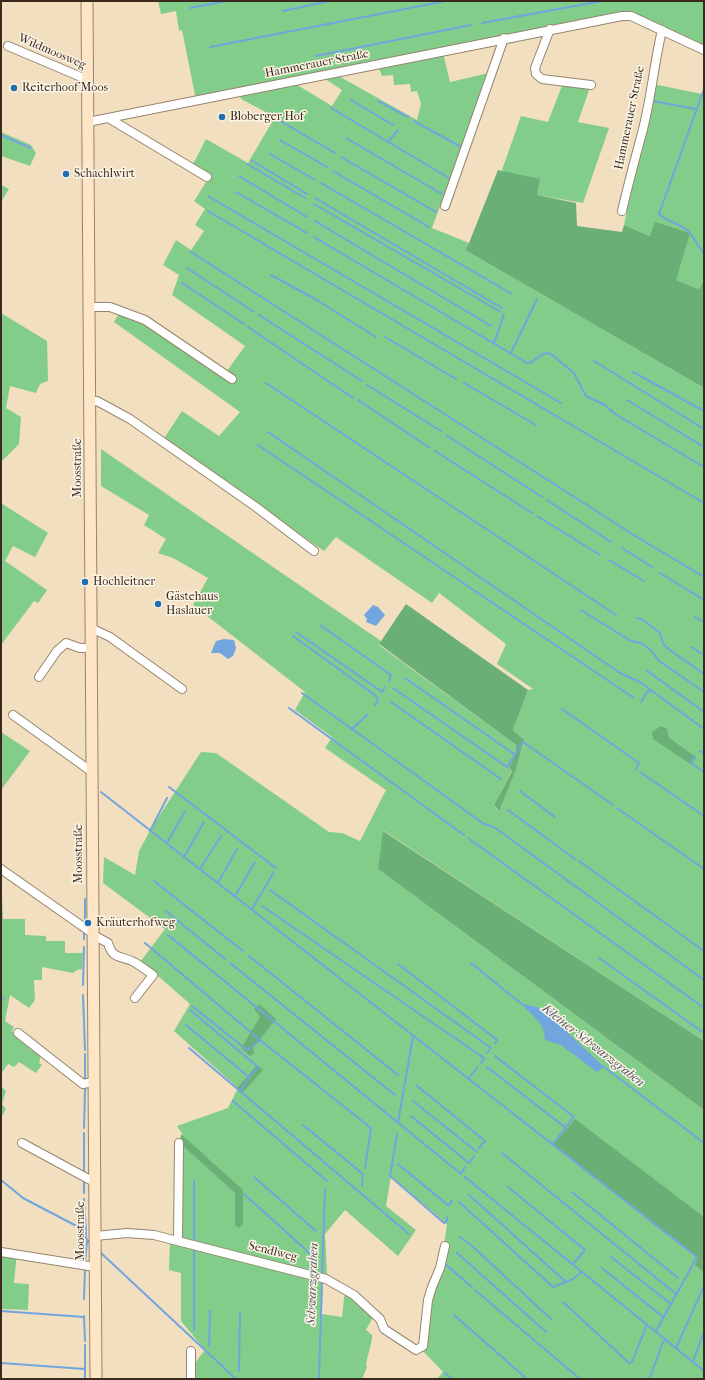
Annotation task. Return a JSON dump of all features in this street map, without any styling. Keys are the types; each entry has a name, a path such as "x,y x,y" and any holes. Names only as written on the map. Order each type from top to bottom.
{"street":[{"name":"Moosstraße","path":"87,1 92,628 94,1267 96,1379"},
{"name":"Hammerauer Straße","path":"88,122 110,119 504,38 622,16 631,16 704,50"},
{"path":"550,29 535,68 536,74 542,79 590,85"},
{"name":"Hammerauer Straße","path":"622,211 636,149 642,133 655,59 662,30"},
{"path":"445,206 504,38"},
{"name":"Wildmoosweg","path":"8,46 88,80"},
{"path":"110,119 207,177"},
{"path":"90,307 110,307 145,320 232,379"},
{"path":"90,401 96,401 130,419 256,507 314,551"},
{"path":"92,628 110,637 182,689"},
{"path":"39,677 57,651 66,643 80,648 92,648"},
{"path":"13,715 92,772"},
{"path":"1,870 92,935 108,942 110,952 115,956 134,962 153,975 135,998"},
{"path":"18,1033 83,1084 93,1082"},
{"path":"178,1240 179,1142"},
{"path":"22,1143 94,1182"},
{"name":"Sendlweg","path":"95,1236 127,1233 154,1234 326,1279 354,1295 380,1319 384,1329 416,1350 423,1346 428,1300 440,1268 445,1246"},
{"path":"1,1252 94,1267"},
{"path":"191,1351 191,1379"}],"green space":[{"path":"158,1 704,1 704,47 630,12 196,100 182,30 179,31 176,11 161,14"},
{"path":"443,53 450,82 489,73 432,228 469,243 465,250 704,388 704,1041 384,831 378,869 704,1110 704,1379 437,1379 443,1372 423,1351 424,1325 444,1245 447,1224 391,1176 386,1206 416,1230 398,1256 345,1210 325,1234 327,1275 323,1281 322,1314 342,1317 345,1290 374,1315 366,1330 372,1335 372,1339 366,1364 367,1367 362,1379 195,1379 195,1363 205,1350 181,1321 181,1273 169,1270 170,1240 181,1237 183,1135 177,1126 228,1108 238,1088 174,1031 190,1004 141,961 165,929 103,883 104,857 135,875 139,851 152,827 201,752 216,753 329,832 342,833 360,841 386,790 325,748 332,737 295,710 305,692 193,605 208,578 173,558 158,553 166,539 144,525 149,515 101,486 101,449 381,641 379,645 516,745 515,756 509,767 512,770 494,805 498,811 516,770 524,741 513,730 528,690 533,689 497,664 506,644 439,593 432,603 336,537 324,551 163,440 182,411 219,436 240,412 114,322 120,312 144,322 224,375 245,346 172,295 179,275 163,265 176,240 191,250 204,231 195,225 205,209 194,201 210,176 192,166 206,139 248,163 275,117 241,99 240,94 294,83 332,106 342,90 322,77 335,74 417,120 421,104 417,91 411,92 410,84 394,85 393,75 382,76 378,66"},
{"path":"563,83 587,87 589,90 578,122 609,128 583,203 537,195 502,170 521,116 548,122"},
{"path":"653,84 702,94 704,89 704,280 699,289 676,280 650,236 624,225"},
{"path":"1,132 31,145 36,153 30,166 1,156"},
{"path":"498,170 540,179 537,195 576,203 577,226 622,232 624,225 650,236 655,222 690,233 676,280 699,289 704,280 704,388 465,250"},
{"path":"1,185 9,189 1,202"},
{"path":"1,313 47,341 48,381 40,384 36,393 10,386 6,408 21,417 19,444 3,460 1,460"},
{"path":"1,503 48,533 35,557 13,546 5,561 47,590 38,603 34,601 1,645"},
{"path":"406,604 528,690 513,730 524,740 516,770 499,811 494,805 512,771 509,767 515,756 516,745 379,644"},
{"path":"661,726 667,729 669,738 696,757 692,765 653,739 652,732"},
{"path":"1,732 30,751 1,790"},
{"path":"383,831 704,1041 704,1110 378,869"},
{"path":"1,873 3,919 25,919 25,935 46,936 46,941 65,941 65,953 83,953 82,969 73,973 42,967 42,980 34,980 35,1000 29,1008 10,995 5,1021 14,1027 12,1031 41,1055 39,1063 42,1065 36,1073 19,1062 14,1067 8,1064 1,1074"},
{"path":"259,1004 276,1019 253,1048 254,1053 250,1056 241,1048 260,1017 254,1009"},
{"path":"257,1065 263,1070 242,1093 237,1088"},
{"path":"1,1086 6,1091 2,1104 6,1109 1,1118"},
{"path":"575,1119 704,1217 704,1272 695,1265 698,1257 553,1145"},
{"path":"181,1134 243,1190 243,1224 239,1228 235,1225 235,1193 180,1143"},
{"path":"1,1249 17,1253 14,1283 29,1284 28,1310 1,1309"}],"water":[{"path":"373,605 378,607 385,615 376,626 366,622 367,619 364,615"},
{"path":"224,639 234,640 236,648 233,656 228,659 220,653 211,653 216,641"},
{"path":"520,1003 540,1008 550,1007 568,1026 569,1034 605,1068 602,1068 597,1072 561,1045 545,1040 543,1029 540,1024"}],"waterway":[{"path":"190,8 226,1"},
{"path":"283,11 329,1"},
{"path":"210,47 446,1"},
{"path":"482,23 602,1"},
{"path":"316,56 471,25"},
{"path":"704,89 659,214 687,230 704,253"},
{"path":"351,100 393,125"},
{"path":"378,101 408,117"},
{"path":"652,101 696,109"},
{"path":"331,108 449,178"},
{"path":"277,119 335,153"},
{"path":"414,121 461,147"},
{"path":"388,142 398,130"},
{"path":"1,135 31,148"},
{"path":"346,138 442,194"},
{"path":"280,140 327,167"},
{"path":"270,154 315,180"},
{"path":"341,157 436,212"},
{"path":"251,160 307,194"},
{"path":"247,164 305,198"},
{"path":"333,171 429,227"},
{"path":"239,176 307,217"},
{"path":"321,183 512,294"},
{"path":"236,192 307,233"},
{"path":"208,196 561,403"},
{"path":"315,198 502,308"},
{"path":"314,204 499,311"},
{"path":"208,211 704,503"},
{"path":"315,221 491,326"},
{"path":"314,237 527,363 533,361 541,355 547,353 551,354 574,373 586,396 605,405 615,414 704,467"},
{"path":"191,252 637,537 704,577"},
{"path":"187,268 254,312"},
{"path":"271,275 315,299 376,337"},
{"path":"182,283 244,324"},
{"path":"511,353 537,299"},
{"path":"494,343 504,314"},
{"path":"259,315 362,381"},
{"path":"248,327 353,398"},
{"path":"385,337 456,379"},
{"path":"594,361 704,429"},
{"path":"633,372 704,411"},
{"path":"266,383 616,615"},
{"path":"464,383 536,425"},
{"path":"367,385 441,431"},
{"path":"358,400 430,448"},
{"path":"627,400 704,447"},
{"path":"268,432 620,673 640,682 704,729"},
{"path":"446,435 542,497"},
{"path":"258,445 634,698"},
{"path":"435,451 532,513"},
{"path":"547,500 611,542"},
{"path":"537,516 600,555"},
{"path":"622,548 652,567"},
{"path":"609,560 644,581"},
{"path":"660,573 704,600"},
{"path":"581,610 631,641 641,643 652,651 658,660 704,692"},
{"path":"695,617 704,622"},
{"path":"637,618 643,620 659,632 664,645 704,674"},
{"path":"320,625 391,675 389,681"},
{"path":"296,632 382,692 385,687"},
{"path":"293,636 376,696 378,699 375,705"},
{"path":"691,647 704,655"},
{"path":"646,670 704,712"},
{"path":"405,678 514,754"},
{"path":"393,688 507,767 523,742 613,805"},
{"path":"641,702 647,692 652,691"},
{"path":"302,693 484,824 494,827 704,980"},
{"path":"391,702 501,779"},
{"path":"289,708 464,835"},
{"path":"562,709 639,763 636,769"},
{"path":"352,729 368,714"},
{"path":"700,751 704,753"},
{"path":"694,756 691,763 704,772"},
{"path":"640,772 704,816"},
{"path":"169,787 276,868"},
{"path":"520,791 555,817"},
{"path":"101,792 697,1257 656,1331"},
{"path":"150,831 167,798"},
{"path":"617,808 704,869"},
{"path":"508,810 575,859"},
{"path":"167,843 185,811"},
{"path":"184,857 204,822"},
{"path":"200,869 221,836"},
{"path":"468,838 704,1008"},
{"path":"218,883 237,849"},
{"path":"579,861 704,951"},
{"path":"235,896 255,862"},
{"path":"252,909 274,872"},
{"path":"154,881 243,951"},
{"path":"270,890 491,1048"},
{"path":"85,899 85,926"},
{"path":"262,906 484,1058 481,1063"},
{"path":"166,911 225,959"},
{"path":"84,932 84,939"},
{"path":"168,935 461,1174 465,1167"},
{"path":"145,943 260,1040 371,1128 365,1168"},
{"path":"83,985 84,947"},
{"path":"249,956 398,1075"},
{"path":"599,958 704,1033"},
{"path":"230,963 395,1095"},
{"name":"Kleiner Schwarzgraben","path":"471,963 523,1005"},
{"path":"398,964 497,1040 495,1043"},
{"path":"83,995 85,1050"},
{"path":"192,1006 247,1050 260,1040"},
{"path":"190,1010 258,1067 249,1077"},
{"path":"186,1025 249,1077 240,1092"},
{"path":"398,1123 413,1036"},
{"path":"189,1048 409,1234"},
{"path":"487,1053 491,1048"},
{"path":"85,1054 85,1081"},
{"path":"495,1056 574,1117 552,1145"},
{"path":"487,1067 566,1128"},
{"name":"Kleiner Schwarzgraben","path":"604,1067 704,1143"},
{"path":"469,1078 477,1068"},
{"path":"416,1085 485,1141 479,1148"},
{"path":"84,1128 85,1089"},
{"path":"233,1101 327,1181"},
{"path":"413,1101 477,1152"},
{"path":"411,1116 469,1163 474,1156"},
{"path":"303,1125 363,1174 362,1186"},
{"path":"84,1133 84,1174"},
{"path":"397,1134 390,1176 444,1223 446,1222 448,1216"},
{"path":"502,1153 676,1294"},
{"path":"398,1164 449,1206 452,1200"},
{"path":"254,1177 316,1231"},
{"path":"465,1177 704,1371"},
{"name":"Schwarzgraben","path":"1,1180 23,1198 86,1231 86,1238 90,1243"},
{"path":"194,1181 194,1243"},
{"path":"84,1182 84,1193"},
{"path":"508,1187 585,1250 573,1264"},
{"name":"Schwarzgraben","path":"322,1276 325,1189"},
{"path":"572,1192 678,1278"},
{"path":"244,1194 316,1259"},
{"path":"469,1195 566,1282"},
{"path":"84,1199 86,1231"},
{"path":"459,1202 553,1287 573,1279 582,1272"},
{"path":"460,1237 471,1245 552,1320"},
{"path":"85,1263 87,1241"},
{"path":"194,1249 194,1330"},
{"name":"Schwarzgraben","path":"101,1253 236,1379"},
{"path":"457,1253 546,1332"},
{"path":"611,1257 671,1304"},
{"path":"445,1264 472,1287"},
{"path":"84,1299 85,1268"},
{"path":"602,1268 663,1317"},
{"name":"Schwarzgraben","path":"319,1379 322,1280"},
{"path":"676,1348 703,1288"},
{"path":"475,1290 580,1379"},
{"path":"563,1302 629,1363 632,1362 647,1324"},
{"path":"1,1311 84,1317"},
{"path":"209,1346 210,1311"},
{"path":"239,1371 240,1312"},
{"path":"454,1315 527,1379"},
{"path":"84,1316 85,1341"},
{"path":"693,1362 704,1332"},
{"path":"650,1377 663,1342 666,1340"},
{"path":"85,1345 85,1379"},
{"path":"1,1363 85,1369"},
{"path":"445,1373 452,1379"}],"place":[{"name":"Reiterhoof Moos","path":"14,88"},
{"name":"Bloberger Hof","path":"222,117"},
{"name":"Schachlwirt","path":"66,174"},
{"name":"Hochleitner","path":"85,582"},
{"name":"Gästehaus Haslauer","path":"158,604"},
{"name":"Kräuterhofweg","path":"88,923"}]}
